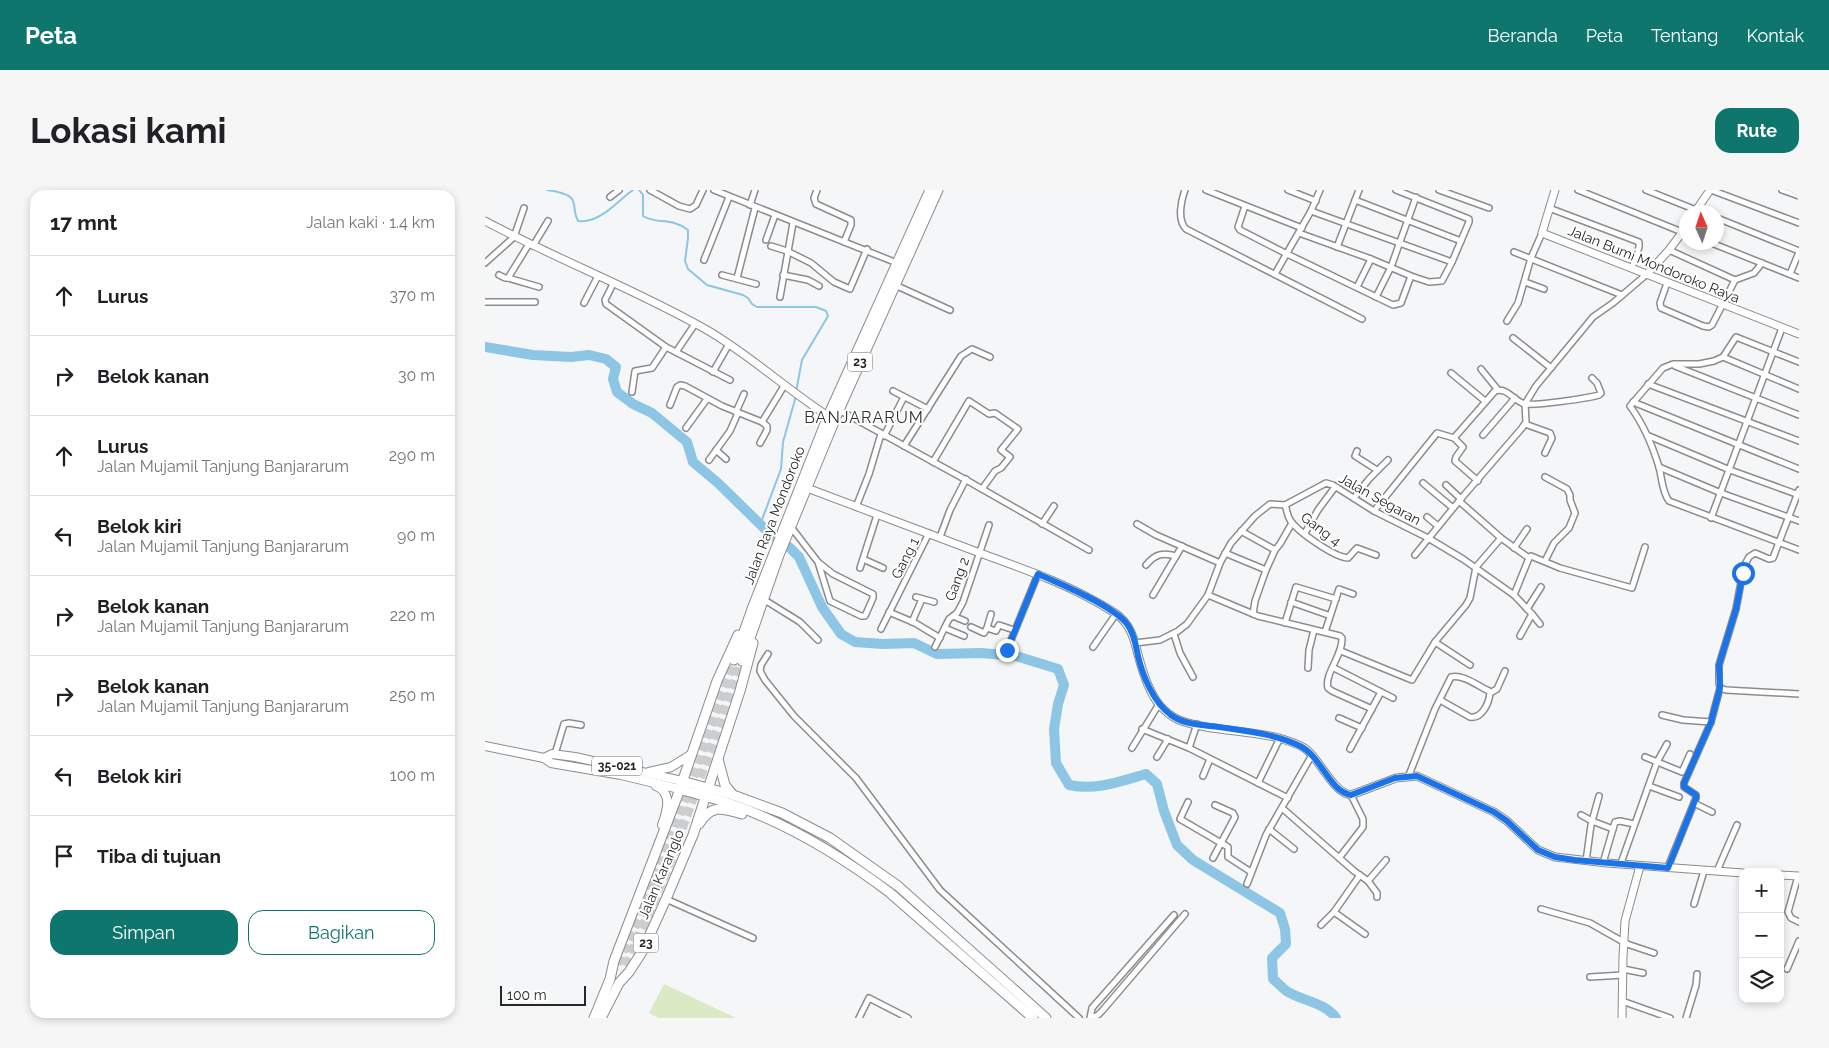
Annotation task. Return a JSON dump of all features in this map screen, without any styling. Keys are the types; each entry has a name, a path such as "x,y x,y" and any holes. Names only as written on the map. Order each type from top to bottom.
{"highway":[{"name":"Jalan Raya Mondoroko","path":"923,215 930,190"},
{"name":"Jalan Raya Mondoroko","path":"738,660 776,553 807,488 839,410 895,285 908,248 923,215 938,190"},
{"name":"Jalan Raya Mondoroko","path":"787,531 828,416 897,262 908,248"},
{"name":"Jalan Raya Mondoroko","path":"707,793 745,675 753,644 750,625 763,599 776,553"},
{"path":"750,625 737,635 717,681 681,785 707,793 796,832 845,861 889,892 1033,1018"},
{"path":"718,759 725,785 733,795"},
{"name":"Jalan Karanglo","path":"601,1018 615,981 614,961 681,785"},
{"path":"707,793 733,795 782,813 831,838 898,886 1046,1018"},
{"name":"Jalan Karanglo","path":"593,1018 615,981 629,972 642,952 693,835 707,793"},
{"path":"693,835 705,815 712,810 723,809 741,814 793,834 836,860 865,881 889,892"},
{"name":"23","path":"615,981 621,965"}],"main road":[{"name":"35-021","path":"485,746 544,758 551,763 644,776 671,767 692,754"},
{"name":"35-021","path":"555,754 681,785"},
{"path":"544,758 555,754"},
{"name":"35-021","path":"644,776 663,789 667,803 651,863"}],"street":[{"path":"610,197 619,190"},
{"path":"650,190 679,206 689,209 696,205 703,190"},
{"path":"714,190 793,223 867,249 897,262"},
{"path":"737,278 755,190"},
{"path":"817,190 814,198 815,203 851,220 851,225 844,242"},
{"path":"1185,190 1181,210 1183,227 1362,319"},
{"path":"1207,190 1337,247 1411,276 1429,282 1440,282 1444,279 1452,262 1469,221 1468,218 1396,190"},
{"path":"1288,190 1316,200"},
{"path":"1275,274 1301,230 1321,190"},
{"path":"1337,247 1359,190"},
{"path":"1439,190 1489,208"},
{"path":"1507,321 1518,302 1531,258 1543,233 1555,190"},
{"path":"1578,190 1679,229"},
{"path":"1647,190 1682,205"},
{"path":"1702,205 1711,190 1799,223"},
{"path":"1782,190 1799,196"},
{"path":"704,260 729,197"},
{"path":"1376,297 1391,267 1417,197"},
{"path":"1355,200 1461,241"},
{"path":"1245,206 1238,223 1239,229 1376,297 1397,305 1401,303 1411,276"},
{"path":"485,263 514,237 523,208"},
{"path":"1549,208 1639,242 1632,268"},
{"path":"1311,211 1452,262"},
{"path":"766,240 775,215"},
{"path":"508,278 548,221"},
{"path":"1724,221 1799,251 1790,274"},
{"path":"485,222 695,324 729,344 791,392 828,416"},
{"path":"780,297 793,223"},
{"name":"Jalan Bumi Mondoroko Raya","path":"1543,233 1799,334"},
{"path":"1545,453 1551,442 1551,434 1525,424 1525,404 1530,395 1597,313 1623,295 1647,274 1679,238"},
{"path":"771,246 811,263 834,282 850,289 867,249"},
{"path":"1724,248 1799,278"},
{"path":"1669,250 1735,280 1754,273 1762,263"},
{"path":"1514,252 1623,295"},
{"path":"1357,287 1371,259"},
{"path":"499,275 539,287"},
{"path":"722,275 756,284"},
{"path":"783,275 808,280 819,286"},
{"path":"585,303 597,276"},
{"path":"1667,283 1660,303 1661,308 1709,327 1724,305 1735,280"},
{"path":"1525,282 1544,288"},
{"path":"613,284 605,304 667,347 730,380"},
{"path":"895,285 950,310"},
{"path":"485,302 535,302"},
{"path":"676,352 695,324"},
{"path":"1711,518 1782,328"},
{"path":"1799,362 1735,337 1723,357 1699,364 1673,364 1663,368 1630,406 1649,436 1668,500 1799,550"},
{"path":"1513,338 1551,368"},
{"path":"713,372 729,344"},
{"path":"632,392 635,371 652,368 667,347"},
{"path":"904,446 964,353 972,350 990,357"},
{"path":"1723,357 1799,389"},
{"path":"1673,364 1799,415"},
{"path":"1481,369 1498,390"},
{"path":"1451,374 1485,401"},
{"path":"1454,438 1495,391 1504,391 1525,404 1549,403 1597,396 1601,393 1600,388 1592,378"},
{"path":"670,405 680,384 707,399 763,422 767,426 767,430 760,443"},
{"path":"1648,384 1799,442"},
{"path":"763,422 784,386"},
{"path":"893,391 928,409"},
{"path":"709,460 730,431 744,394"},
{"path":"856,507 883,435 904,397"},
{"path":"1483,435 1515,398"},
{"path":"686,428 707,399"},
{"path":"933,462 970,400 989,414 995,413 1018,429 1001,450 1010,458 1001,468 995,471 982,489"},
{"path":"1633,402 1799,469"},
{"path":"839,410 966,479 1089,550"},
{"name":"Jalan Segaran","path":"1135,643 1160,640 1187,624 1208,594 1225,553 1241,531 1268,505 1285,505 1325,483 1330,483 1335,488 1374,511 1428,538 1525,424"},
{"path":"1374,511 1435,434 1440,433 1454,438 1463,448 1455,457 1456,462 1478,481"},
{"path":"1649,436 1730,470 1799,493 1772,558 1755,553 1746,561 1736,609 1719,665 1720,688 1711,722 1684,783 1684,787 1696,795 1694,803 1668,868"},
{"path":"716,450 725,459"},
{"path":"1357,451 1355,456 1377,470"},
{"path":"1354,498 1377,470 1388,460"},
{"path":"1659,467 1721,493 1799,521"},
{"path":"1545,476 1567,489 1570,495 1569,500 1575,513 1569,528 1554,543 1545,561"},
{"path":"941,537 950,510 966,479"},
{"path":"1423,483 1453,508"},
{"path":"1446,486 1501,538 1529,558 1531,556 1583,575 1632,588 1645,547"},
{"path":"807,488 1038,574 1085,596 1116,614 1128,625 1145,677 1159,704 1171,715 1178,720 1280,738 1300,746 1312,755 1338,788 1346,794 1351,795 1395,778 1409,775 1417,776 1428,779 1494,812 1542,852 1564,859 1739,873"},
{"path":"1305,533 1318,510 1335,488"},
{"name":"Gang 4","path":"1285,505 1292,523 1343,558 1350,557 1357,548 1376,555"},
{"path":"1042,524 1054,506"},
{"path":"859,568 877,515"},
{"path":"1427,517 1438,526"},
{"path":"1253,614 1255,601 1266,570 1275,550 1292,523"},
{"path":"1137,524 1156,535 1220,563"},
{"name":"Gang 2","path":"935,647 949,618 957,613 963,602 989,525"},
{"path":"1514,548 1527,529"},
{"path":"787,531 817,562 833,574 873,594 867,614 861,616 833,603 829,598 817,562"},
{"path":"1241,531 1275,550"},
{"name":"Gang 1","path":"881,628 929,533"},
{"path":"1415,555 1428,538 1476,567 1514,595 1539,624"},
{"path":"1341,651 1412,680 1435,642 1466,605 1470,598 1476,567 1501,538"},
{"path":"1153,594 1182,546"},
{"path":"1225,553 1266,570"},
{"path":"1146,565 1159,554 1176,556"},
{"path":"1514,595 1529,558"},
{"path":"863,559 883,568"},
{"path":"826,585 833,574"},
{"path":"1007,650 1013,630 1038,574"},
{"path":"1285,623 1297,587 1336,599"},
{"path":"1527,609 1541,587"},
{"path":"1325,632 1340,589 1353,594"},
{"path":"1208,594 1253,614 1343,638 1341,651 1327,680 1328,688 1372,709"},
{"path":"912,622 919,598 934,602"},
{"path":"763,599 800,622 818,640"},
{"path":"1291,602 1328,615"},
{"path":"889,612 912,622 940,638"},
{"path":"971,627 984,632 991,614"},
{"path":"1093,647 1116,614"},
{"path":"1520,636 1532,614"},
{"path":"953,616 965,621"},
{"path":"987,628 996,631 998,626 1001,625 1013,630"},
{"path":"945,628 964,636"},
{"path":"1308,668 1309,650 1314,630"},
{"path":"1173,634 1180,653 1193,677"},
{"path":"1435,642 1470,665"},
{"path":"768,654 761,665 760,671 765,680 794,716 856,778 939,890 1079,1018"},
{"path":"1334,668 1393,698"},
{"path":"1437,705 1470,718 1480,715 1490,694 1497,689 1505,671"},
{"path":"1409,775 1437,705 1450,679 1455,676 1487,690 1490,694"},
{"path":"1720,688 1799,694"},
{"path":"1350,749 1381,692"},
{"path":"1132,748 1159,704"},
{"path":"1661,715 1683,720 1711,722"},
{"path":"1339,718 1362,728"},
{"path":"555,754 564,724 581,725"},
{"path":"1189,748 1197,724"},
{"path":"1142,729 1189,748 1288,798"},
{"path":"1258,783 1280,738"},
{"path":"1157,757 1168,739"},
{"path":"1621,863 1657,762 1667,744"},
{"path":"1645,757 1683,772 1690,754"},
{"path":"1247,884 1269,829 1312,755"},
{"path":"1203,776 1209,759"},
{"path":"1649,786 1679,797"},
{"path":"1339,858 1363,828 1363,819 1351,795"},
{"path":"1586,861 1592,821 1599,796"},
{"path":"1188,802 1180,819 1228,847 1228,857 1251,872"},
{"path":"1694,803 1711,812"},
{"path":"1213,858 1235,816 1233,813 1215,805"},
{"path":"1282,808 1339,858 1368,880 1377,893 1377,897"},
{"path":"1581,815 1613,829"},
{"path":"1603,863 1615,822 1634,824"},
{"path":"1717,871 1737,825"},
{"path":"1269,829 1294,849"},
{"path":"1368,880 1386,860"},
{"path":"1622,1018 1623,942 1628,907 1640,866"},
{"path":"1694,904 1704,871"},
{"path":"1321,926 1334,912 1360,875"},
{"path":"1784,875 1798,876 1788,912 1791,918 1799,922"},
{"path":"666,900 753,938"},
{"path":"1541,908 1590,923 1623,942 1654,953"},
{"path":"1334,912 1365,934"},
{"path":"1174,915 1092,1008 1091,1018 1098,1016 1185,914"},
{"path":"1787,969 1799,941"},
{"path":"1134,962 1140,968"},
{"path":"1590,977 1623,972 1643,973"},
{"path":"1687,1018 1697,974"},
{"path":"859,1018 869,998 907,1018"},
{"path":"1622,1001 1670,1018"}],"green space":[{"path":"664,984 736,1018 659,1018 649,1013"}],"waterway":[{"path":"547,190 562,193 572,198 578,221 594,219 608,211 633,190"},
{"path":"639,190 643,195 643,216 648,219 675,223 688,230 685,261 688,269 707,285 743,295 757,307 816,307 826,311 828,316 802,360 796,392"},
{"path":"485,347 533,355 571,357 589,355 606,359 616,367 613,379 617,392 633,404 652,413 687,442 693,462 718,483 767,531 799,557 822,607 841,634 855,642 883,644 914,643 937,654 981,653 1016,656 1058,669 1064,685 1058,704 1054,729 1056,763 1069,785 1079,787 1099,786 1146,774 1157,784 1164,811 1177,845 1193,860 1280,913 1285,929 1286,944 1272,958 1273,979 1288,992 1326,1009 1336,1018"},
{"path":"760,525 781,469 783,442 796,396"}],"tunnel":[{"path":"617,964 646,904 734,660"},
{"path":"626,966 671,860 742,661"}],"district":[{"name":"BANJARARUM","path":"864,417"}],"route":[{"path":"1007,650 1013,630 1038,574 1097,603 1124,620 1133,635 1145,677 1159,704 1178,720 1280,738 1300,746 1312,755 1338,788 1346,794 1351,795 1402,776 1417,776 1428,779 1501,816 1538,850 1555,857 1668,868 1696,798 1696,795 1684,787 1684,783 1711,722 1720,688 1719,665 1736,609 1743,573"}]}
